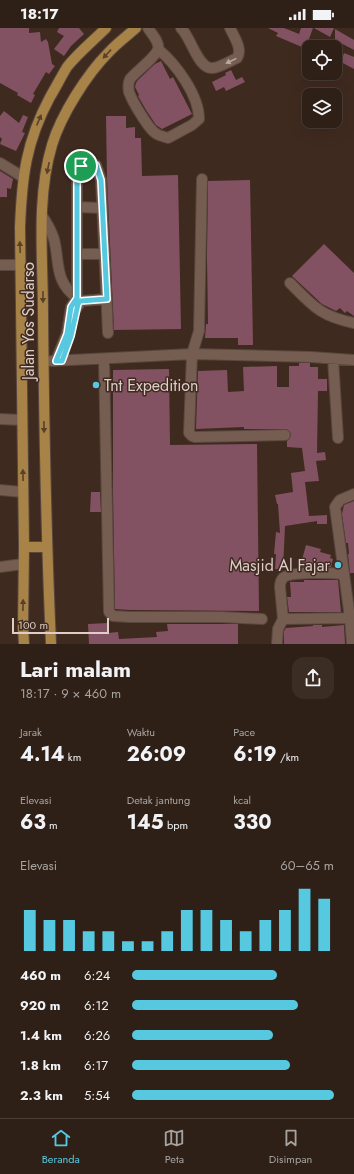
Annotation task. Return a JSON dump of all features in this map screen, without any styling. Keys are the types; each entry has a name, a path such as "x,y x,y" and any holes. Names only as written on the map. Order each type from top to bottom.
{"main road":[{"name":"Jalan Yos Sudarso","path":"24,644 20,227 23,177 33,137 46,105 61,78 73,61 106,28"},
{"name":"Jalan Yos Sudarso","path":"51,644 47,547 43,361 42,216 45,180 52,145 71,105 97,65 110,51 136,28"},
{"path":"24,547 47,547"},
{"path":"18,644 23,627"}],"street":[{"path":"148,28 158,44 158,49 155,55 133,75 130,79 128,87 134,103 152,130 158,135 168,138 192,125 199,119 199,111 182,74 171,60 158,49"},
{"path":"184,29 201,62 207,67 213,68 237,58 238,56 239,48 230,28"},
{"path":"59,361 67,334 71,307 77,298 77,175 81,166 87,161 96,165 99,173 105,254 108,333"},
{"path":"0,163 23,177"},
{"path":"202,179 199,331 192,354 190,435 195,437 285,435"},
{"path":"77,207 102,208"},
{"path":"42,216 50,229 54,240 60,278 65,287 77,298"},
{"path":"77,254 105,254"},
{"path":"0,265 21,265"},
{"path":"290,283 316,309 328,316 354,323"},
{"path":"59,361 71,336 80,301 107,299"},
{"path":"43,361 104,360 192,354 311,357 354,360"},
{"path":"333,359 338,438"},
{"path":"104,360 110,448 109,612 114,616 130,617 221,617 262,619"},
{"path":"0,419 22,420"},
{"path":"0,490 23,492"},
{"path":"352,644 350,618 335,507 340,500 346,496 354,494"},
{"path":"0,567 23,564"},
{"path":"277,644 278,629 283,620 280,587 283,577 288,575 312,573 344,574"},
{"path":"283,620 350,618"}],"building":[{"path":"0,28 29,28 29,33 40,32 41,42 46,39 48,42 52,64 55,66 49,74 46,72 33,94 35,95 31,103 17,95 18,93 0,83"},
{"path":"59,28 79,28 84,34 71,46 64,56 54,49 64,36 57,32"},
{"path":"268,28 284,28 299,34 301,28 313,28 309,39 312,40 302,40 302,47 276,36 278,33"},
{"path":"314,28 334,28 330,37"},
{"path":"335,29 354,40 354,50 342,44 342,40 335,40"},
{"path":"344,53 354,57 354,69 342,63 342,56"},
{"path":"161,61 170,79 173,77 192,114 162,129 156,125 146,110 135,87 138,80 155,64"},
{"path":"231,70 236,80 242,77 245,82 226,91 224,87 216,91 212,82 226,75 225,73"},
{"path":"4,111 19,123 23,115 28,117 22,132 25,133 16,151 0,144 2,139 0,137 0,116"},
{"path":"106,116 126,116 126,128 135,127 135,138 141,138 142,176 178,175 181,329 114,330 107,179"},
{"path":"0,171 13,179 11,189 7,188 7,197 0,197"},
{"path":"250,180 253,345 238,345 238,338 205,338 206,324 208,324 208,181"},
{"path":"324,244 354,273 354,316 347,311 345,313 340,308 336,311 322,304 292,276"},
{"path":"299,363 310,363 310,367 318,367 318,379 327,379 327,391 318,391 317,453 325,452 326,460 316,461 319,481 305,482 309,516 327,515 327,524 317,524 317,521 285,526 283,569 275,569 276,554 274,554 276,532 280,533 278,504 275,495 293,492 291,473 305,471 302,448 287,447 287,441 291,434 285,429 244,429 244,427 196,429 198,371 227,370 228,392 244,391 243,367 277,366 277,387 289,387 289,366 299,366"},
{"path":"169,369 170,445 257,444 259,611 115,609 113,370"},
{"path":"91,492 100,492 101,512 90,512"},
{"path":"354,501 354,573 350,573 348,543 346,543 342,514 344,505"},
{"path":"306,545 321,549 320,552 331,555 330,558 333,559 331,567 300,567"},
{"path":"304,580 338,580 341,612 289,612 287,597 291,597 290,582 304,582"},
{"path":"108,623 108,633 118,632 119,639 157,637 156,632 168,631 167,624 238,624 238,644 89,644 88,624"},
{"path":"322,625 322,627 344,625 345,644 284,644 284,631 286,628"}],"place":[{"name":"Tnt Expedition","path":"96,385"},
{"name":"Masjid Al Fajar","path":"338,565"}],"route":[{"path":"87,161 96,165 101,180 107,299 80,301 75,313 71,336 62,361 56,361 67,334 71,307 77,298 77,175 81,166 87,161"}]}
